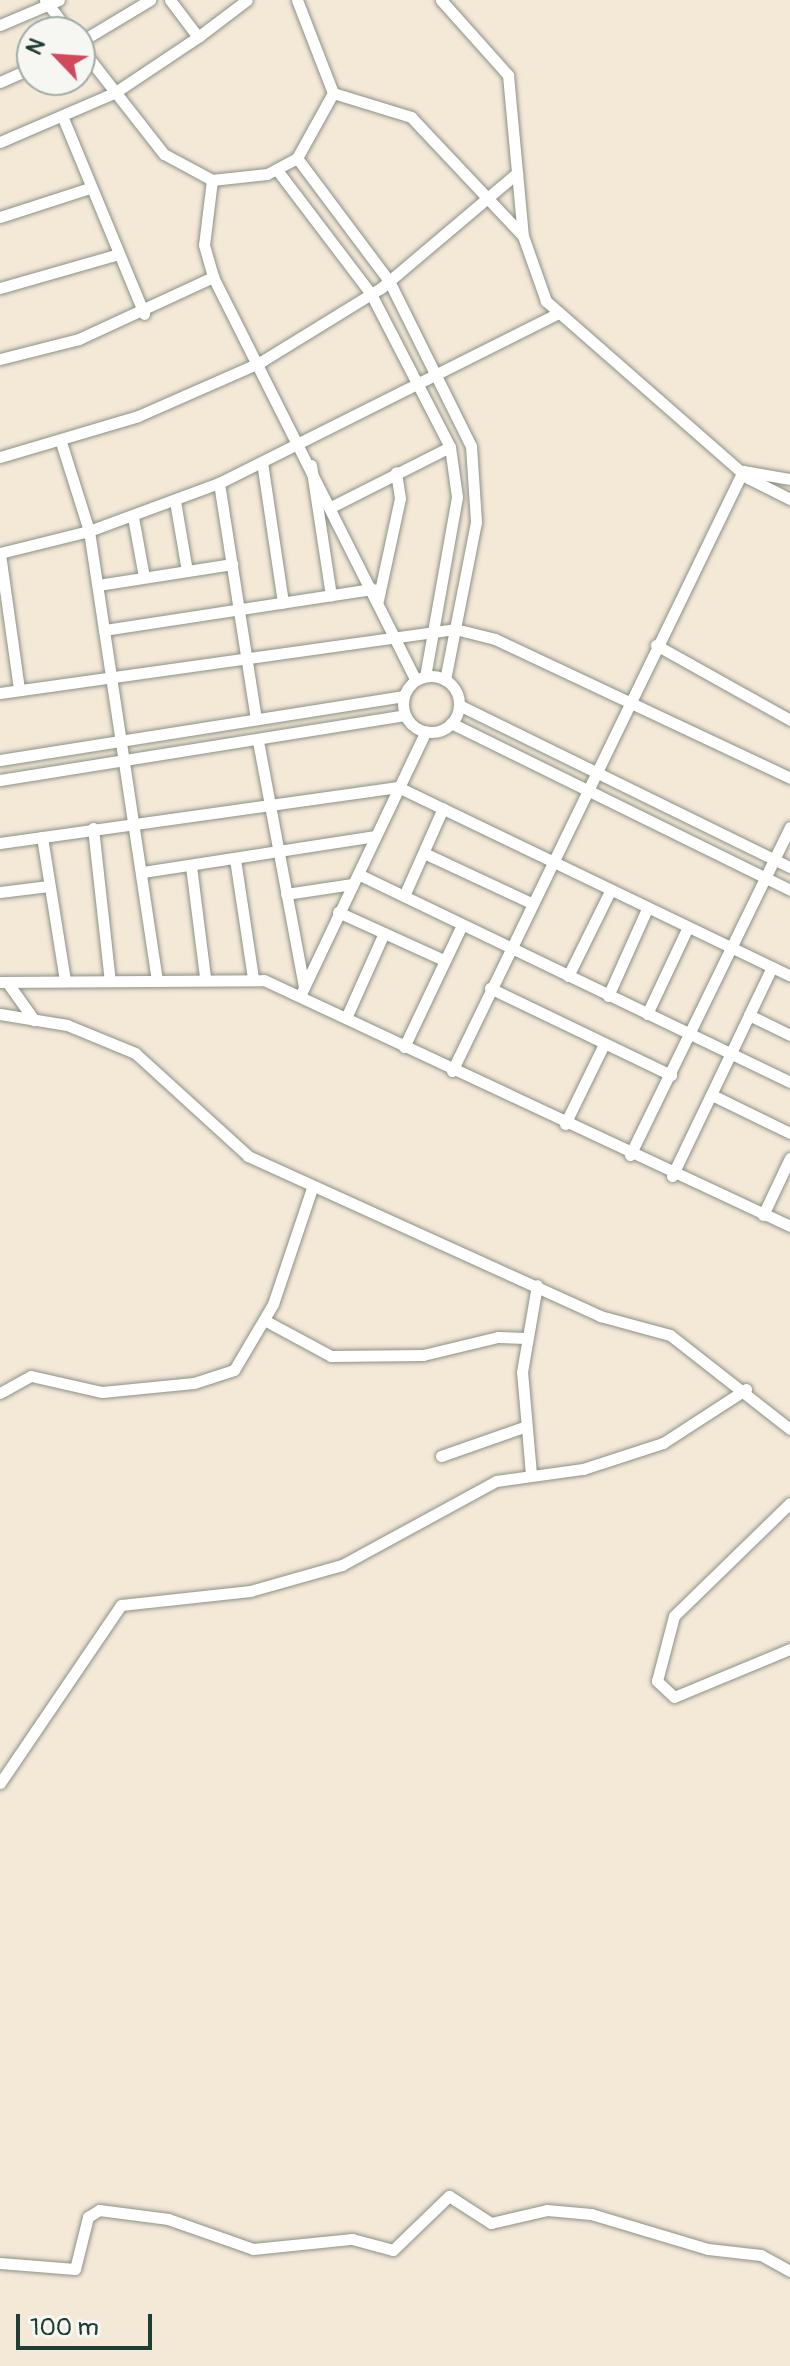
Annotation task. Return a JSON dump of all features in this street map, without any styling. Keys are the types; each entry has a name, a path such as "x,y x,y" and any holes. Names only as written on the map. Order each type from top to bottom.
{"street":[{"path":"96,35 150,0"},
{"path":"170,0 198,37"},
{"path":"0,142 63,118 114,93 247,0"},
{"path":"297,0 333,93"},
{"path":"441,0 508,75 523,236 535,281 559,313 743,471 790,499"},
{"path":"0,25 51,2"},
{"path":"96,68 164,154 212,180 277,170 297,158 333,93"},
{"path":"333,93 411,117 523,236"},
{"path":"63,118 115,255 144,314"},
{"path":"297,158 389,281 440,372 471,446 477,481 445,680 459,705 592,774 790,867"},
{"path":"0,760 404,696 421,678 435,628 457,497 450,447 371,294 277,170"},
{"path":"0,457 61,442 180,401 259,363 389,281 517,173"},
{"path":"212,180 204,245 213,277 333,506 396,636 421,678"},
{"path":"0,217 90,188"},
{"path":"0,288 115,255"},
{"path":"0,359 144,314 213,277"},
{"path":"19,689 0,553 133,517 219,483 417,388 440,372 559,313"},
{"path":"61,442 89,531 157,979"},
{"path":"333,506 450,447"},
{"path":"262,462 283,602"},
{"path":"311,465 331,595"},
{"path":"743,471 790,479"},
{"path":"452,1071 627,701 743,471"},
{"path":"375,594 400,498 396,472"},
{"path":"219,483 256,719"},
{"path":"175,501 187,571"},
{"path":"133,517 144,577"},
{"path":"98,585 232,564"},
{"path":"104,630 331,595 375,594"},
{"path":"0,693 435,628 455,629 495,639 790,778"},
{"path":"656,645 790,720"},
{"path":"421,678 445,680"},
{"path":"404,696 405,715"},
{"path":"451,723 459,705"},
{"path":"0,780 405,715 426,731"},
{"path":"302,992 426,731 451,723 790,890"},
{"path":"258,741 280,851 302,992"},
{"path":"0,843 398,787 790,976"},
{"path":"404,896 443,808"},
{"path":"630,1155 790,827"},
{"path":"93,828 110,981"},
{"path":"143,872 375,836"},
{"path":"42,837 65,981"},
{"path":"424,853 531,903"},
{"path":"235,859 253,978"},
{"path":"191,866 205,977"},
{"path":"286,894 355,879 404,896 790,1082"},
{"path":"0,892 49,886"},
{"path":"568,976 610,891"},
{"path":"608,996 647,909"},
{"path":"338,912 444,960"},
{"path":"404,1047 462,925"},
{"path":"647,1014 688,927"},
{"path":"346,1018 384,933"},
{"path":"672,1176 772,967"},
{"path":"3,982 253,978 302,992 346,1018 452,1071 672,1176 790,1226"},
{"path":"3,982 34,1020"},
{"path":"490,988 671,1075"},
{"path":"0,1014 67,1025 135,1053 233,1146 312,1188 537,1285 613,1322 677,1339 746,1389 790,1429"},
{"path":"749,1015 790,1035"},
{"path":"565,1124 604,1044"},
{"path":"712,1095 790,1133"},
{"path":"763,1215 790,1158"},
{"path":"0,1393 31,1376 94,1393 205,1381 240,1366 266,1321 312,1188"},
{"path":"531,1474 524,1427 526,1338 537,1285"},
{"path":"266,1321 331,1356 423,1355 498,1337 526,1338"},
{"path":"0,1783 121,1605 250,1591 342,1565 481,1487 531,1474 583,1469 663,1443 746,1389"},
{"path":"441,1456 524,1427"},
{"path":"790,1503 674,1616 657,1681 674,1697 790,1649"},
{"path":"0,2263 75,2269 88,2217 99,2210 168,2219 253,2249 352,2239 393,2250 449,2196 491,2223 547,2210 591,2214 708,2249 761,2255 790,2271"}]}
